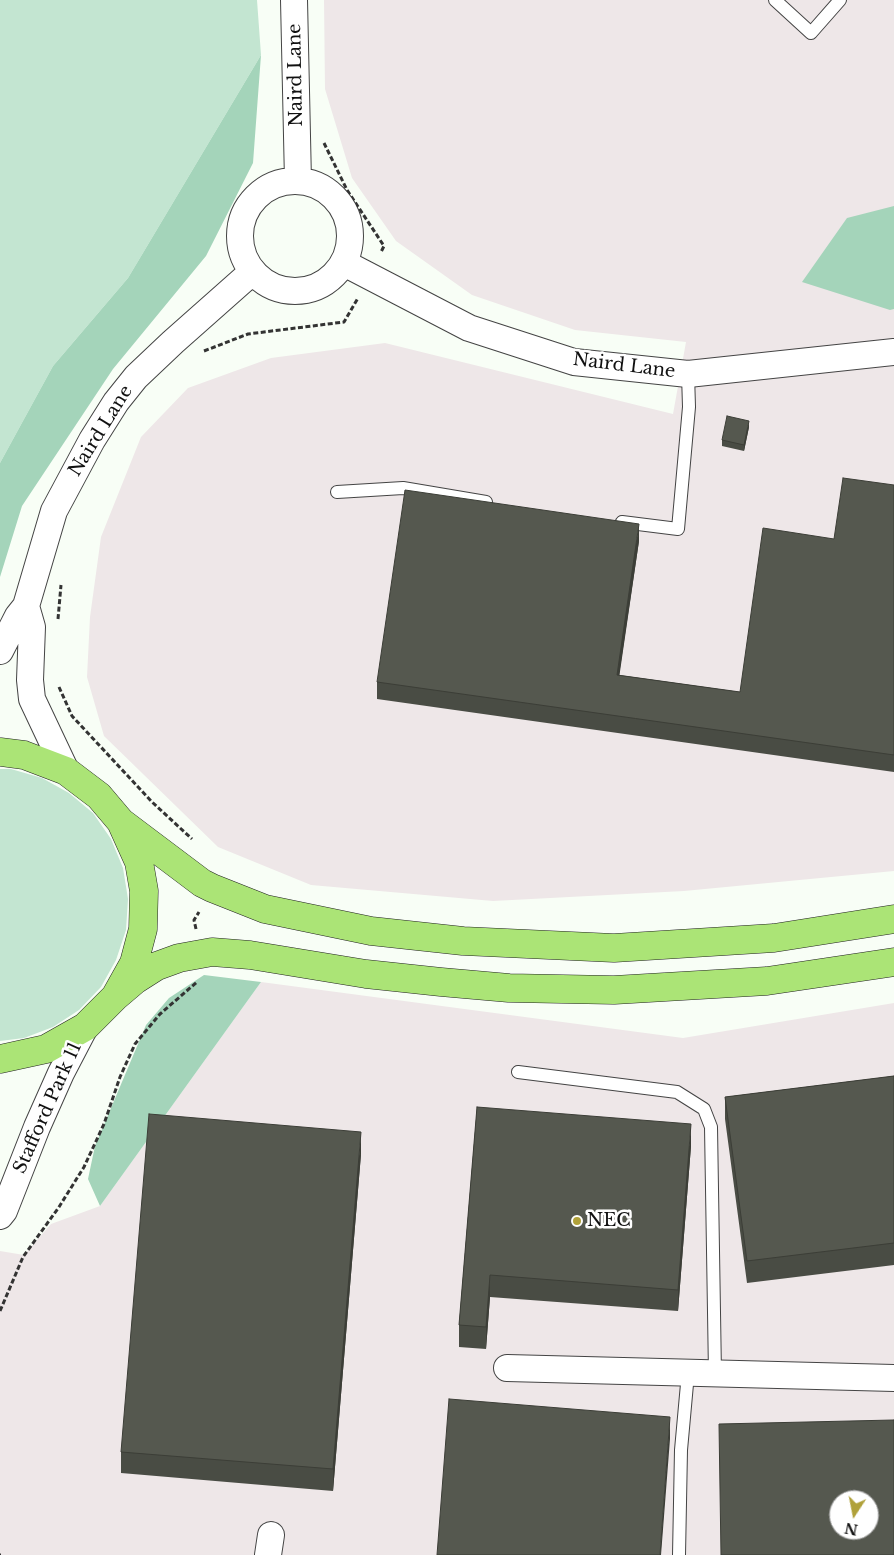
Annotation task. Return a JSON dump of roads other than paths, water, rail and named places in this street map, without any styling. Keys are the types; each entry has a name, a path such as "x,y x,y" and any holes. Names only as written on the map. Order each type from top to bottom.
{"highway":[{"path":"0,752 24,755 66,771 99,796 121,822 202,883 212,888 265,909 371,931 463,941 614,948 774,938 894,919"},
{"path":"114,997 134,962 143,929 144,891 139,862 121,822"},
{"path":"0,1059 46,1049 85,1027 114,997 157,966 178,958 212,952 250,955 366,974 441,982 509,988 614,990 767,981 894,962"}],"street":[{"name":"Naird Lane","path":"294,0 298,181"},
{"path":"298,181 317,185 332,195 344,209 350,227 350,246 344,263 333,277 318,287 300,292 283,290 266,284 252,272 243,256 240,238 242,220 250,204 264,191 280,183 298,181"},
{"name":"Naird Lane","path":"344,263 469,328 574,362 688,374 894,352"},
{"name":"Naird Lane","path":"26,606 54,511 92,440 116,402 136,377 172,342 252,272"},
{"path":"0,651 18,616 26,606"},
{"path":"26,606 32,628 30,680 32,699 66,771"},
{"name":"Stafford Park 11","path":"0,1216 4,1211 40,1119 85,1027"},
{"path":"508,1368 894,1378"}],"lane":[{"path":"775,0 811,33 840,0"},
{"path":"609,521 678,529 689,407 688,374"},
{"path":"337,492 403,488 496,504"},
{"path":"518,1072 677,1092 704,1109 710,1127 715,1374"},
{"path":"679,1555 681,1450 688,1373"}],"place":[{"name":"NEC","path":"577,1221"}]}
